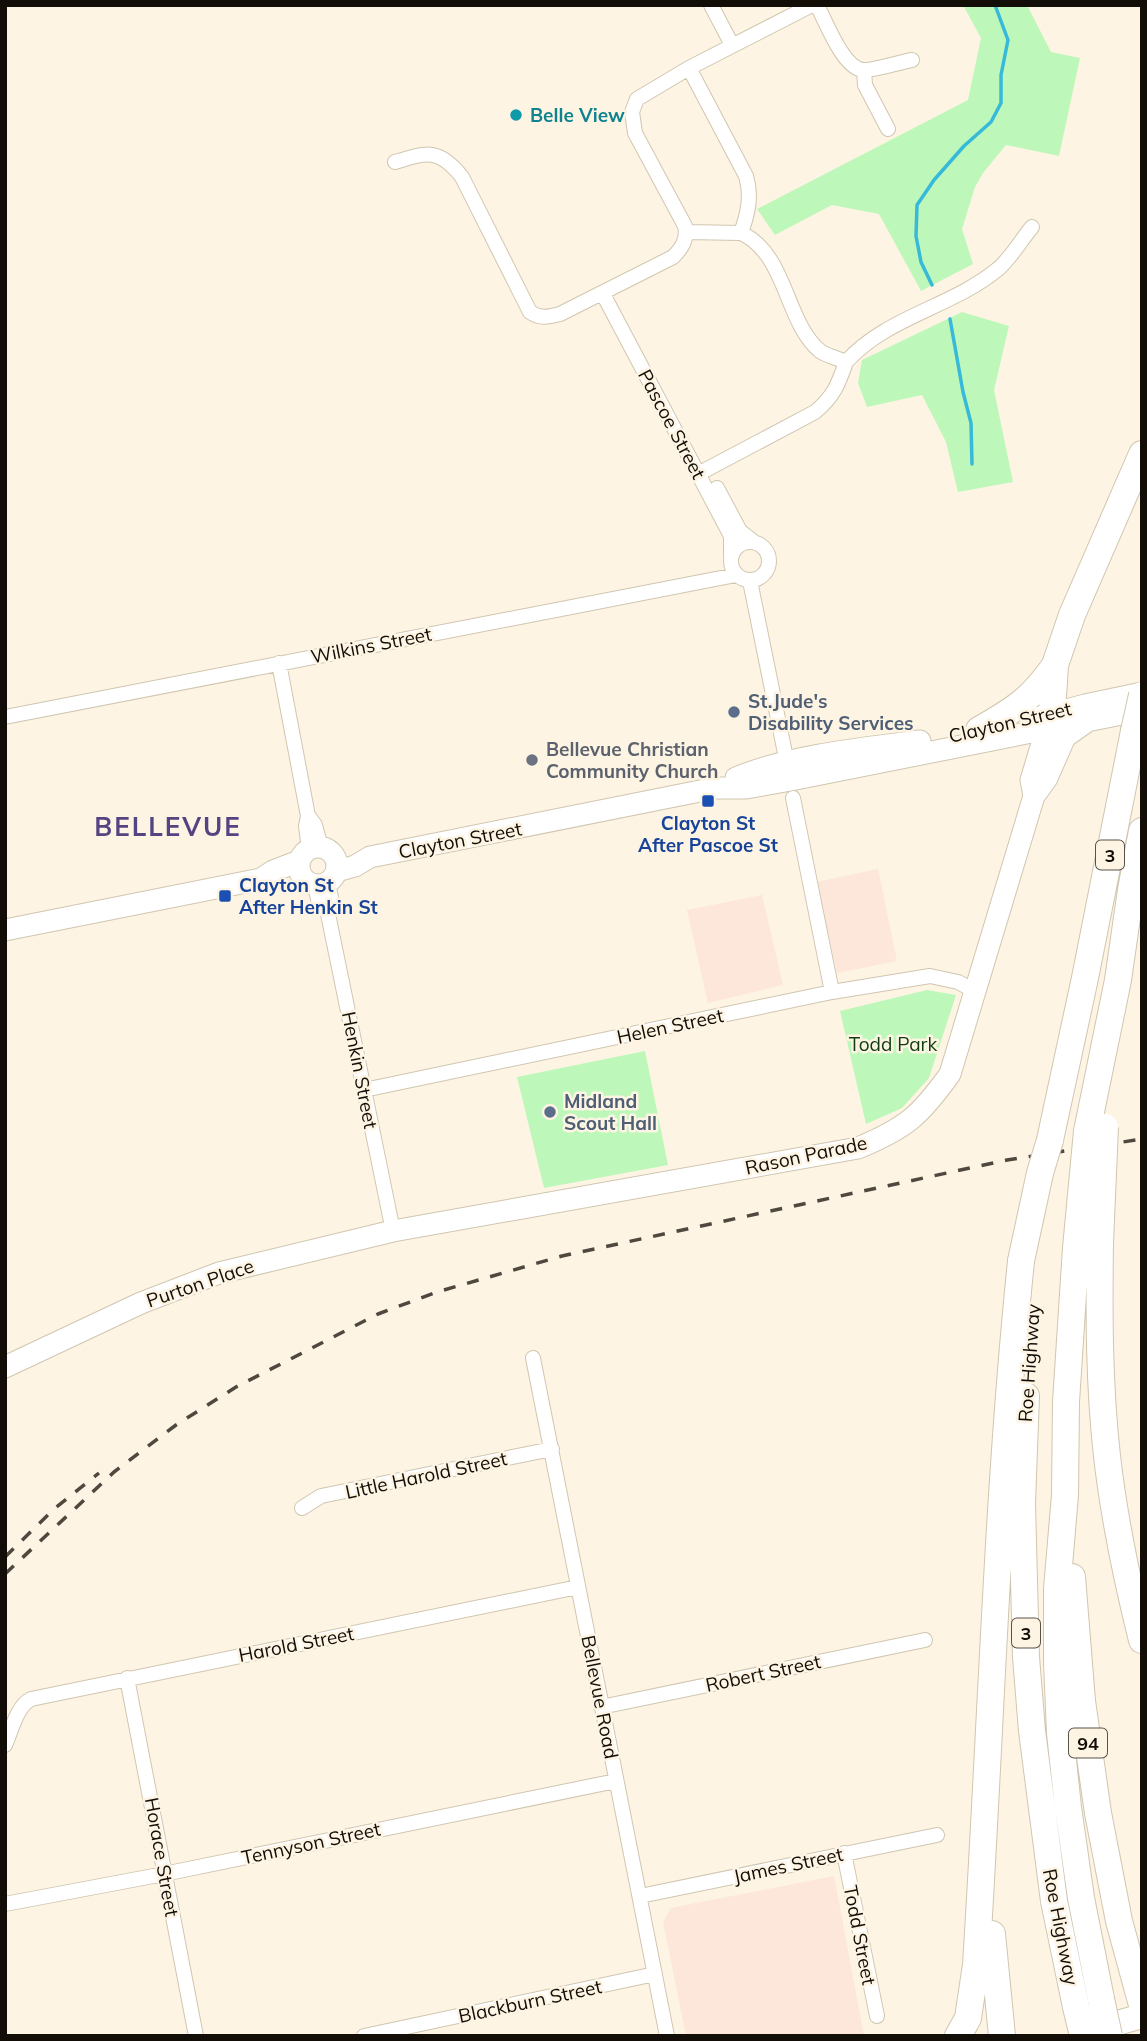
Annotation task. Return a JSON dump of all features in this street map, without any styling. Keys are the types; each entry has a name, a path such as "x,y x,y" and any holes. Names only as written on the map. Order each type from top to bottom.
{"highway":[{"path":"1049,721 1055,665 1072,615 1142,454"},
{"path":"979,730 1024,703 1042,685 1055,665"},
{"name":"Roe Highway","path":"1109,2036 1088,2003 1054,1901 1042,1818 1026,1657 1023,1503 1025,1410 1029,1258 1050,1140 1142,694"},
{"name":"Roe Highway","path":"1083,2036 1088,2003 1081,1898 1060,1733 1057,1589 1065,1495 1066,1402 1088,1246 1096,1129 1142,831"},
{"path":"1088,1246 1107,1458 1124,1563 1142,1640"},
{"path":"958,2036 968,2018 975,1978 1002,1476 1029,1258"},
{"name":"94","path":"1065,1495 1082,1701 1095,1788 1119,1921 1140,1996"},
{"path":"985,1771 992,1947 1002,2036"},
{"path":"1075,2036 1142,2016"}],"main road":[{"name":"Clayton Street","path":"5,930 261,880 273,883 352,854 370,858 715,788 740,776 793,775 1049,721 1142,694"},
{"name":"Rason Parade","path":"393,1231 858,1148 906,1124 928,1105 950,1073 1034,796 1047,778 1065,737 1089,720"},
{"name":"Clayton Street","path":"793,775 866,747 933,740 979,730 1049,721 1138,720"},
{"name":"Rason Parade","path":"1034,796 1031,780 1049,721"},
{"name":"Purton Place","path":"10,1363 141,1303 219,1273 393,1231"}],"street":[{"path":"712,5 732,45"},
{"path":"395,162 424,153 437,155 451,163 462,177 530,312 537,317 546,317 560,314 606,292 673,257 680,250 686,232 635,133 632,121 637,99 651,88 814,5 844,56 855,68 864,70 912,60"},
{"path":"689,68 748,183 748,210 741,233"},
{"path":"864,70 865,85 888,129"},
{"path":"703,472 815,412 829,401 838,386 846,362 864,343 966,290 999,268 1032,227"},
{"path":"686,232 741,233 754,239 766,251 810,340 822,352 846,362"},
{"name":"Pascoe Street","path":"606,292 703,472 740,531 754,542"},
{"name":"Pascoe Street","path":"703,472 731,536 731,556"},
{"path":"747,578 767,570 769,559 763,547 754,542 738,545 731,556 732,569 747,578 793,775 832,992"},
{"name":"Wilkins Street","path":"5,717 279,663 747,578"},
{"name":"Henkin Street","path":"279,663 308,816 306,826 331,898 327,909 393,1231"},
{"name":"Helen Street","path":"363,1090 832,992 930,976 958,982 975,991"},
{"name":"Bellevue Road","path":"533,1358 667,2036"},
{"name":"Little Harold Street","path":"302,1508 321,1496 552,1449"},
{"name":"Harold Street","path":"5,1745 19,1711 24,1703 31,1699 578,1587"},
{"name":"Robert Street","path":"601,1707 925,1640"},
{"name":"Horace Street","path":"127,1678 196,2036"},
{"name":"Tennyson Street","path":"5,1904 617,1781"},
{"name":"James Street","path":"640,1896 937,1835"},
{"name":"Todd Street","path":"844,1853 877,2017"},
{"name":"Blackburn Street","path":"363,2036 655,1974"}],"shaded area":[{"path":"878,869 897,961 837,973 817,882"},
{"path":"762,895 783,985 708,1003 687,910"},
{"path":"834,1876 864,2036 686,2036 663,1922 671,1908"}],"green space":[{"path":"963,5 1027,5 1051,52 1080,58 1059,156 1006,145 975,187 962,229 973,264 921,291 879,214 832,205 775,235 757,209 968,100 981,38"},
{"path":"962,312 1009,326 994,390 1013,482 958,492 946,442 922,395 867,407 858,383 862,360"},
{"name":"Todd Park","path":"927,990 956,995 929,1078 902,1108 866,1124 840,1011"},
{"path":"645,1051 668,1165 544,1188 517,1077"}],"waterway":[{"path":"932,285 921,262 916,236 917,205 934,180 964,146 991,122 1001,103 1001,75 1008,40 995,5"},
{"path":"950,319 971,423 972,464"}],"railway":[{"path":"5,1574 114,1472 176,1425 236,1387 378,1314 437,1292 562,1256 1007,1160 1142,1139"},
{"path":"5,1557 54,1509 99,1473"}],"place":[{"name":"Belle View","path":"516,115"},
{"name":"St.Jude's Disability Services","path":"734,712"},
{"name":"Bellevue Christian Community Church","path":"532,760"},
{"name":"Clayton St After Pascoe St","path":"708,801"},
{"name":"Clayton St After Henkin St","path":"225,896"},
{"name":"Midland Scout Hall","path":"550,1112"}],"district":[{"name":"BELLEVUE","path":"168,826"}]}
